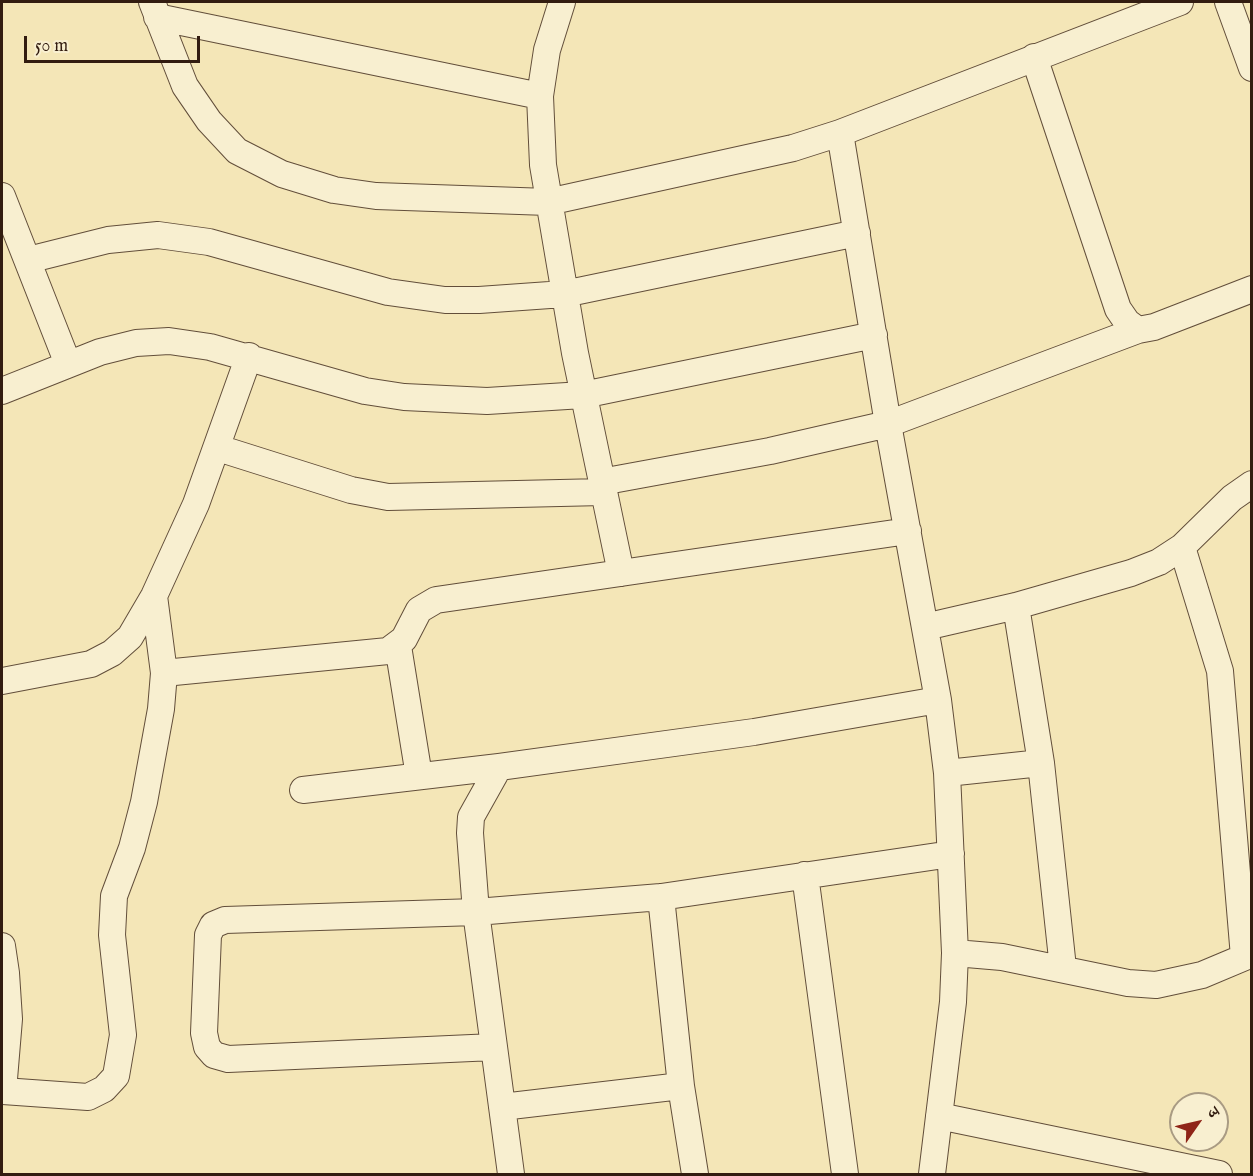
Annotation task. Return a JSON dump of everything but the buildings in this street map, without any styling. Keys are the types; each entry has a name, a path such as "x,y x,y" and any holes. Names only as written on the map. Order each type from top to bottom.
{"street":[{"path":"562,2 547,50 540,96 543,165 583,395 621,573"},
{"path":"154,9 185,86 209,121 237,151 282,174 334,190 376,196 548,202 748,159 840,133 1180,2"},
{"path":"1228,2 1251,68"},
{"path":"154,9 540,96"},
{"path":"1034,57 1118,309 1126,322 1137,330"},
{"path":"840,133 888,424 938,700 947,773 955,953 953,1002 932,1174"},
{"path":"2,196 68,364"},
{"path":"28,260 108,240 158,235 209,242 388,292 419,297 479,300 564,294 856,233"},
{"path":"218,448 351,490 388,497 602,487 888,424 1137,330 1154,327 1251,289"},
{"path":"2,391 100,352 136,343 169,341 249,356 343,385 405,397 487,401 583,395 874,335"},
{"path":"2,681 91,664 112,652 130,637 154,596 218,448 249,356"},
{"path":"925,627 1016,606 1131,573 1159,562 1182,547 1232,498 1251,484"},
{"path":"164,673 388,651 398,646 419,610 436,600 908,531"},
{"path":"955,953 1002,957 1128,983 1156,985 1202,975 1248,955 1220,671 1182,547"},
{"path":"2,946 9,1019 2,1091 88,1098 104,1089 116,1076 123,1035 111,912 114,896 132,848 158,734 164,673 154,596"},
{"path":"1016,606 1041,763 1063,968"},
{"path":"398,646 419,777"},
{"path":"303,790 499,767 754,732 938,700"},
{"path":"947,773 1041,763"},
{"path":"499,767 471,817 470,833 476,912 511,1174"},
{"path":"494,1047 228,1059 214,1055 207,1047 204,1034 208,935 213,925 225,920 476,912 661,897 951,854"},
{"path":"805,875 845,1174"},
{"path":"661,897 681,1086 695,1174"},
{"path":"502,1107 681,1086"},
{"path":"939,1116 1219,1174"}]}
